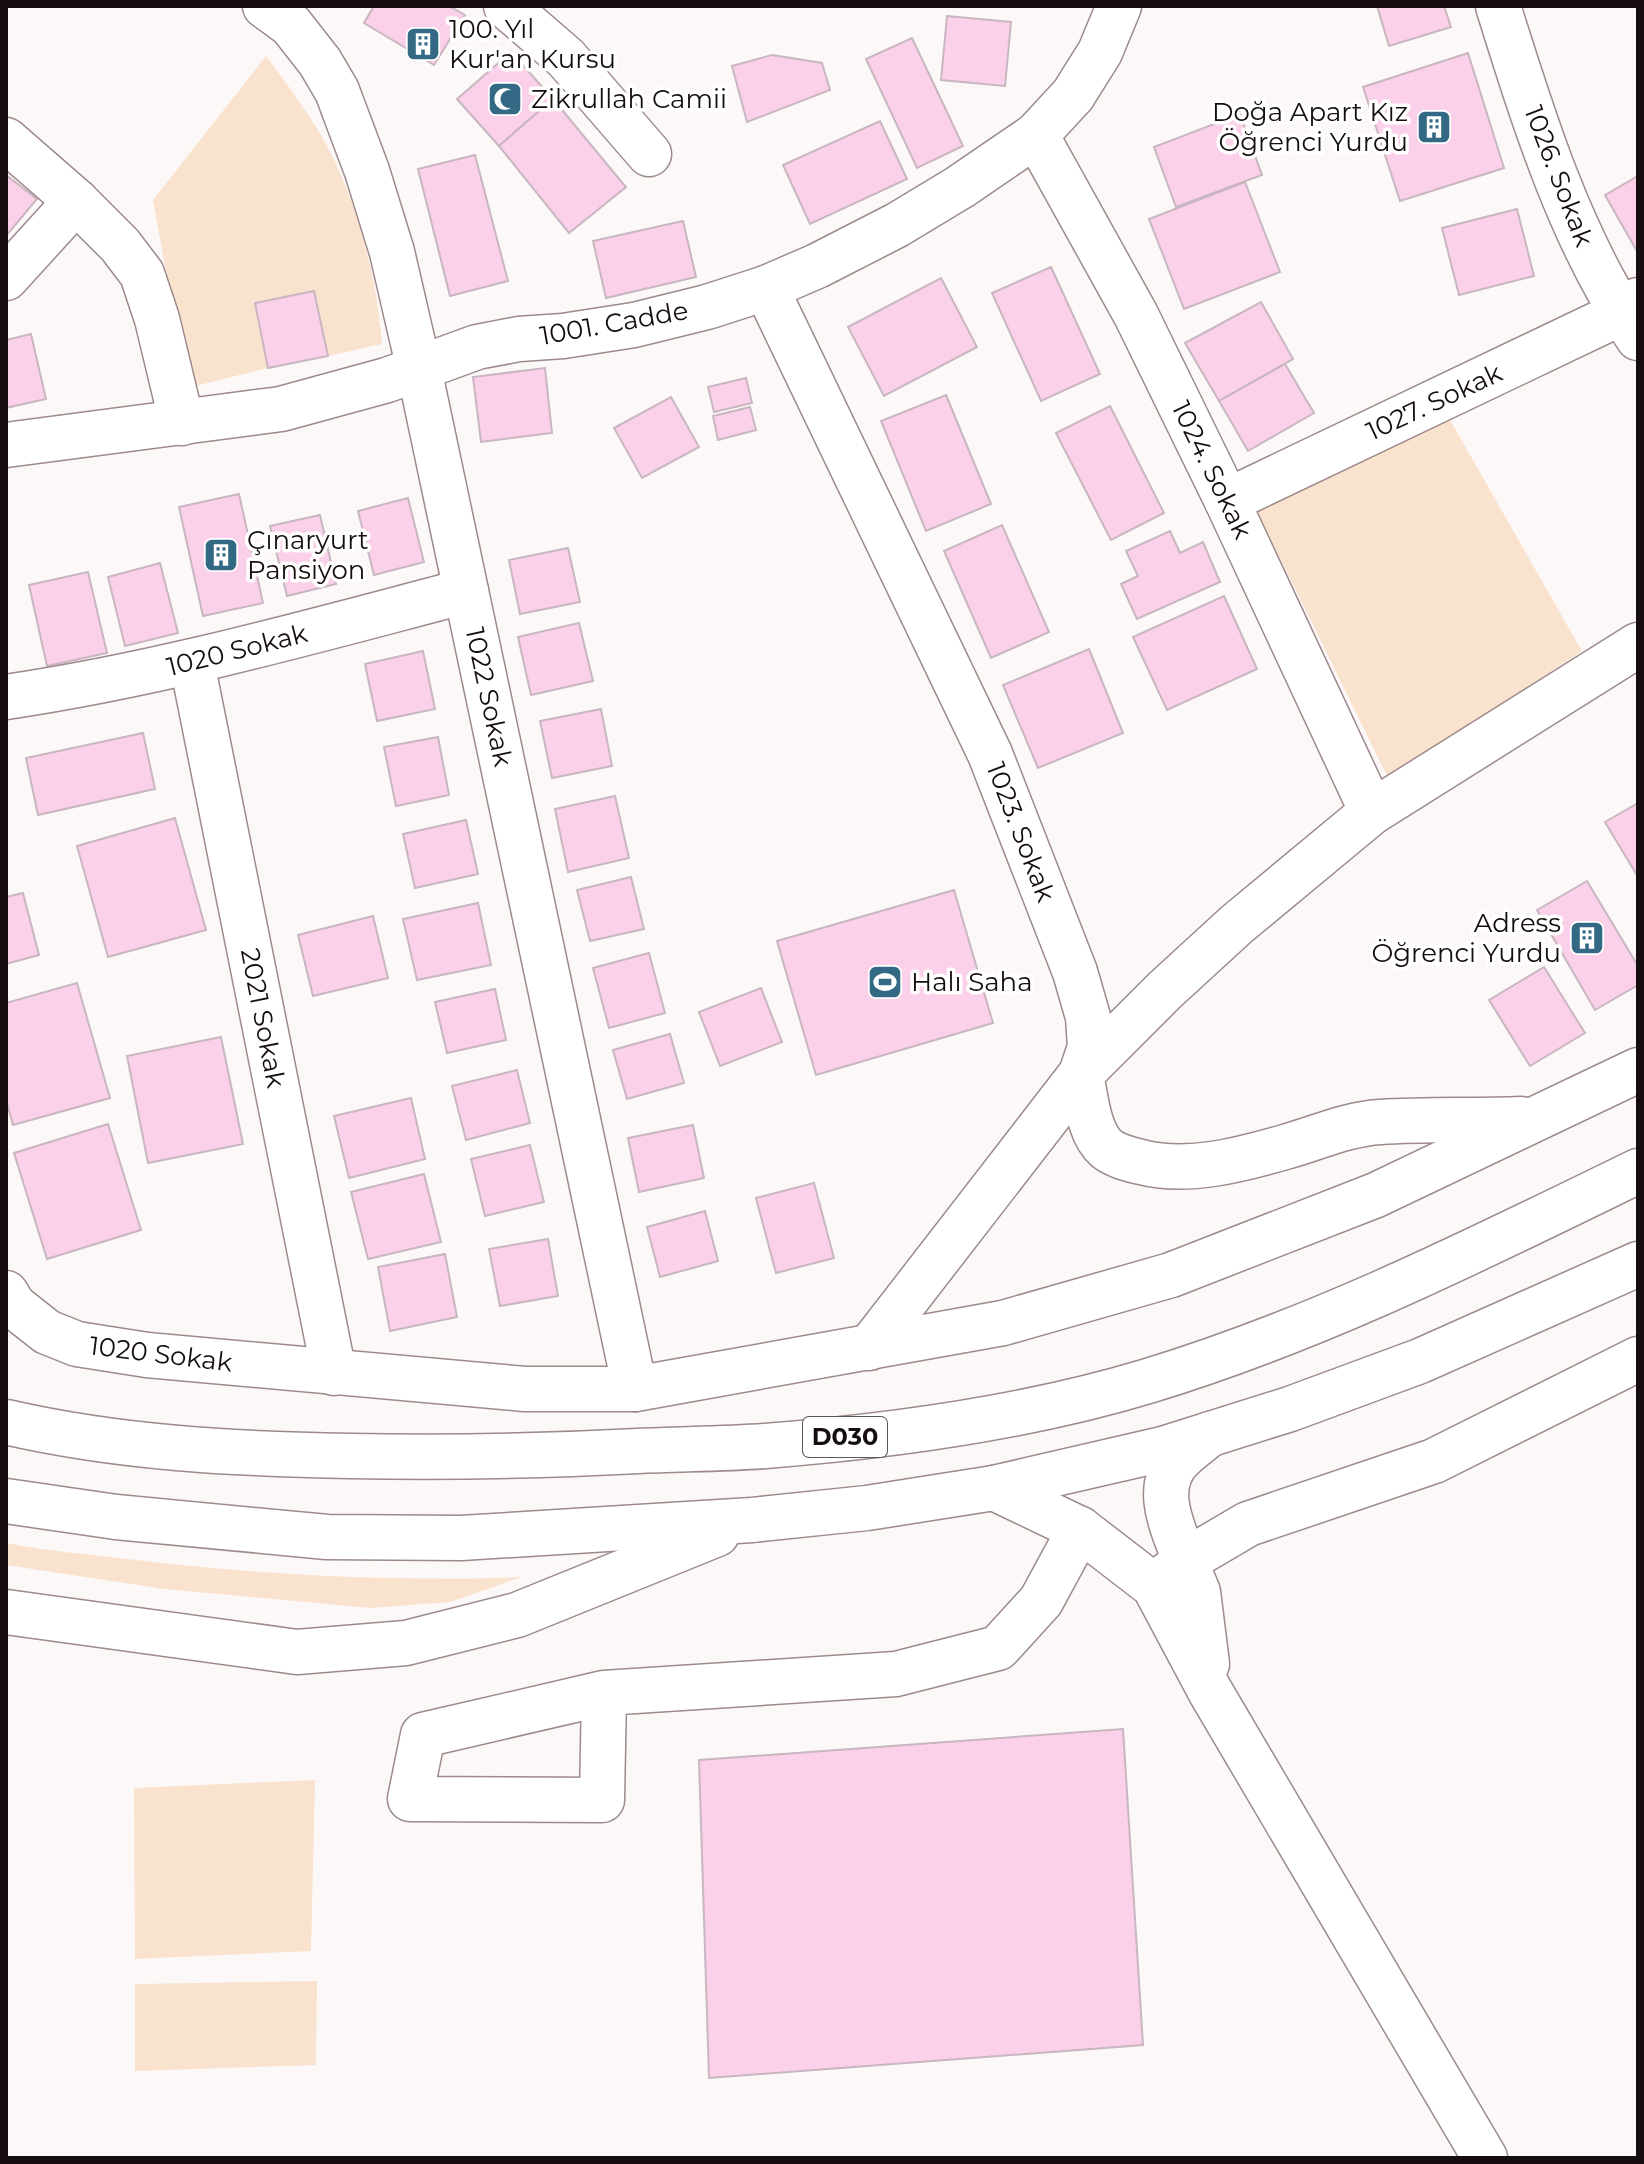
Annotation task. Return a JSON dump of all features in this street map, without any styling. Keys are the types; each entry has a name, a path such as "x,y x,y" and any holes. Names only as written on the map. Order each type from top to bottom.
{"main road":[{"path":"506,6 566,58 649,154"},
{"name":"1026. Sokak","path":"1498,6 1553,166 1589,258 1632,317"},
{"name":"1001. Cadde","path":"6,445 281,409 419,369 477,347 634,325 766,288 897,225 1036,135 1073,95 1122,9"},
{"name":"1022 Sokak","path":"288,12 337,91 392,252 635,1389"},
{"name":"1024. Sokak","path":"1036,135 1136,315 1227,501 1372,812"},
{"path":"6,140 76,201 120,245 142,274 157,319 182,423"},
{"path":"6,278 76,201"},
{"name":"1023. Sokak","path":"766,288 990,754 1075,972 1088,1017 1090,1047 1081,1074 869,1348"},
{"name":"1027. Sokak","path":"1227,501 1632,317"},
{"name":"1020 Sokak","path":"6,697 192,663 466,591"},
{"path":"1542,1118 1379,1122 1342,1128 1285,1147 1202,1165 1155,1166 1125,1158 1106,1148 1094,1132 1081,1074 1237,924 1372,812 1638,645"},
{"name":"2021 Sokak","path":"192,663 334,1373"},
{"name":"1020 Sokak","path":"6,1293 14,1306 47,1332 77,1344 147,1355 525,1389 635,1389 1003,1323 1171,1275 1376,1195 1638,1070"},
{"name":"D030","path":"6,1422 48,1432 195,1451 532,1457 764,1446 959,1422 1046,1407 1145,1382 1285,1334 1384,1293 1638,1171"},
{"path":"6,1501 116,1517 327,1537 477,1537 752,1520 867,1508 994,1488 1163,1449 1290,1409 1420,1361 1638,1264"},
{"path":"1169,1573 1248,1524 1434,1461 1638,1359"},
{"path":"1169,1573 1170,1518 1165,1488 1178,1461 1210,1434"},
{"path":"994,1488 1169,1573 1198,1592 1210,1691 1485,2158"},
{"path":"6,1612 297,1652 406,1643 517,1615 752,1520"},
{"path":"604,1693 896,1674 998,1648 1041,1601 1080,1529"}],"shaded area":[{"path":"266,56 317,128 341,176 366,247 382,344 328,356 255,303 268,368 187,388 153,200"},
{"path":"1449,418 1582,651 1388,778 1257,511"},
{"path":"6,1543 176,1565 275,1573 423,1579 522,1577 450,1602 371,1608 164,1589 6,1565"},
{"path":"315,1780 311,1951 135,1959 134,1788"},
{"path":"317,1981 316,2065 135,2071 135,1984"}],"building":[{"name":"100. Yıl Kur'an Kursu","path":"374,6 449,6 465,15 434,65 364,23"},
{"path":"1377,6 1444,6 1451,27 1389,46"},
{"path":"947,16 1011,22 1005,86 941,80"},
{"path":"912,38 963,146 917,168 866,59"},
{"name":"Zikrullah Camii","path":"511,52 553,99 499,146 457,99"},
{"name":"Doğa Apart Kız Öğrenci Yurdu","path":"1468,53 1504,168 1400,201 1363,87"},
{"path":"772,55 822,63 830,90 747,122 732,66"},
{"path":"553,99 626,187 569,233 499,146"},
{"path":"1240,114 1262,175 1176,207 1154,147"},
{"path":"880,121 907,179 810,224 783,165"},
{"path":"475,155 508,281 450,296 418,169"},
{"path":"6,175 37,199 6,236"},
{"path":"1638,176 1638,253 1605,195"},
{"path":"1245,182 1280,272 1184,309 1149,219"},
{"path":"1517,209 1534,276 1459,295 1442,228"},
{"path":"683,221 696,277 606,298 593,241"},
{"path":"1051,267 1100,374 1041,401 992,293"},
{"path":"941,278 977,347 884,396 848,327"},
{"path":"314,291 328,356 268,368 255,303"},
{"path":"1261,302 1293,359 1219,401 1185,343"},
{"path":"31,334 46,399 6,408 6,340"},
{"path":"1285,364 1314,413 1248,451 1219,401"},
{"path":"545,368 552,433 481,442 473,377"},
{"path":"746,378 752,403 714,412 708,387"},
{"path":"946,395 991,504 926,531 881,421"},
{"path":"671,397 699,447 642,478 614,428"},
{"path":"1110,406 1164,513 1111,540 1056,433"},
{"path":"750,407 756,430 718,440 713,416"},
{"name":"Çınaryurt Pansiyon","path":"239,494 263,603 203,616 179,507"},
{"path":"408,498 424,562 374,575 358,511"},
{"path":"320,515 336,584 287,596 270,526"},
{"path":"1002,525 1049,632 991,658 944,551"},
{"path":"1170,531 1180,553 1203,542 1220,582 1137,619 1121,584 1138,576 1126,551"},
{"path":"568,548 580,602 520,614 509,560"},
{"path":"160,563 178,633 125,646 108,577"},
{"path":"88,572 107,653 47,666 29,585"},
{"path":"1224,596 1257,669 1167,710 1133,637"},
{"path":"579,623 593,681 531,695 518,637"},
{"path":"1089,649 1123,733 1038,768 1003,685"},
{"path":"423,651 435,709 377,721 365,664"},
{"path":"601,709 612,766 552,778 540,721"},
{"path":"143,733 155,789 38,815 26,758"},
{"path":"438,737 449,795 396,806 384,747"},
{"path":"615,796 629,858 568,872 555,809"},
{"path":"1638,803 1638,877 1605,822"},
{"path":"175,818 206,930 108,957 77,846"},
{"path":"466,820 478,874 415,888 403,834"},
{"path":"631,877 644,929 590,941 577,890"},
{"name":"Adress Öğrenci Yurdu","path":"1587,881 1638,966 1638,985 1595,1010 1537,910"},
{"name":"Halı Saha","path":"954,890 993,1023 816,1075 777,941"},
{"path":"23,893 39,955 6,964 6,897"},
{"path":"478,903 491,965 417,980 403,919"},
{"path":"373,916 388,978 313,996 298,935"},
{"path":"649,953 665,1013 609,1028 593,968"},
{"path":"1544,967 1585,1033 1530,1066 1489,1000"},
{"path":"77,983 110,1098 13,1125 6,1100 6,1003"},
{"path":"761,988 782,1042 720,1066 699,1012"},
{"path":"495,989 506,1040 447,1053 435,1002"},
{"path":"670,1034 684,1083 627,1099 613,1050"},
{"path":"221,1037 243,1144 148,1163 127,1056"},
{"path":"517,1070 530,1123 466,1140 452,1086"},
{"path":"411,1098 425,1159 349,1178 334,1116"},
{"path":"108,1124 141,1230 47,1259 14,1153"},
{"path":"693,1125 704,1178 639,1192 628,1138"},
{"path":"530,1145 544,1202 485,1216 471,1159"},
{"path":"424,1174 441,1242 368,1259 351,1192"},
{"path":"814,1183 834,1258 776,1273 756,1198"},
{"path":"705,1211 718,1261 660,1277 647,1227"},
{"path":"548,1239 558,1296 500,1306 489,1249"},
{"path":"445,1254 457,1317 390,1331 378,1267"},
{"path":"1123,1729 1143,2045 709,2078 699,1760"}],"place":[{"name":"100. Yıl Kur'an Kursu","path":"423,44"},
{"name":"Zikrullah Camii","path":"505,99"},
{"name":"Doğa Apart Kız Öğrenci Yurdu","path":"1434,127"},
{"name":"Çınaryurt Pansiyon","path":"221,555"},
{"name":"Adress Öğrenci Yurdu","path":"1587,938"},
{"name":"Halı Saha","path":"885,982"}]}
